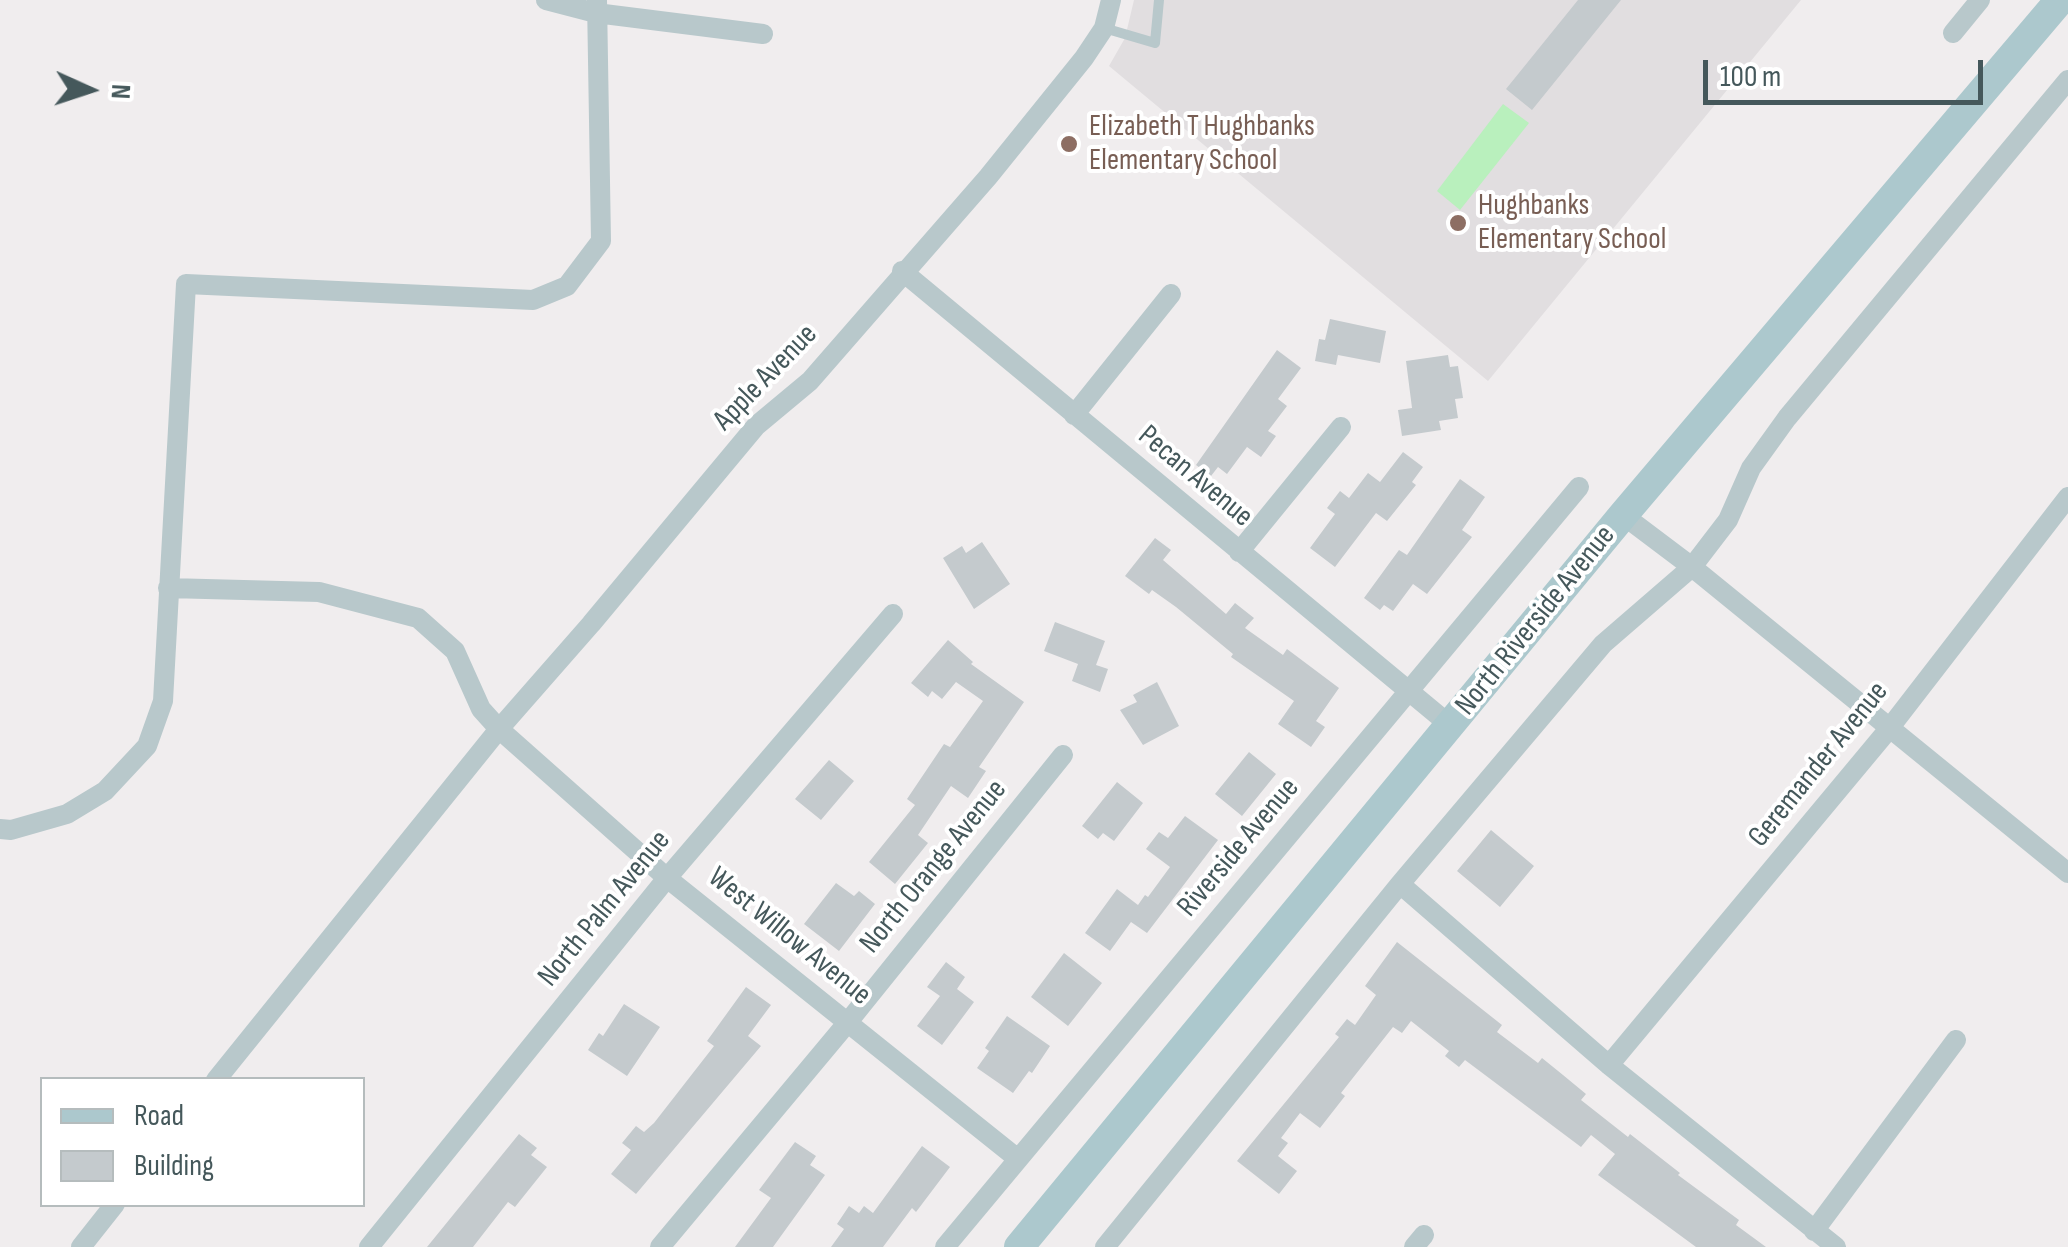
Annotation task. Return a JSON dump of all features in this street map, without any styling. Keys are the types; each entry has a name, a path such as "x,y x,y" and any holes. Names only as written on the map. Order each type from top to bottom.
{"main road":[{"name":"North Riverside Avenue","path":"1019,1247 1623,515 2059,0"}],"street":[{"path":"546,0 764,34"},
{"path":"1104,28 1111,0"},
{"path":"1953,33 1980,0"},
{"path":"0,829 11,830 67,814 105,792 147,746 163,701 186,284 533,300 567,286 601,242 596,7"},
{"name":"Apple Avenue","path":"218,1077 498,729 756,426 810,381 988,177 1104,28"},
{"path":"1105,1247 1400,884 1603,644 1692,567 1728,520 1751,468 1788,418 2068,80"},
{"name":"Pecan Avenue","path":"902,271 1451,726"},
{"path":"1074,415 1171,294"},
{"path":"1239,552 1341,427"},
{"name":"Riverside Avenue","path":"945,1247 1579,487"},
{"name":"Geremander Avenue","path":"1609,1065 1888,730 2068,496"},
{"path":"1623,515 2068,874"},
{"name":"West Willow Avenue","path":"168,588 319,592 418,618 455,650 481,709 498,729 667,878 1018,1158"},
{"name":"North Palm Avenue","path":"369,1247 667,878 893,614"},
{"name":"North Orange Avenue","path":"660,1247 1063,755"},
{"path":"1400,884 1609,1065 1836,1247"},
{"path":"1814,1231 1956,1040"},
{"path":"81,1247 113,1207"}],"lane":[{"path":"1104,28 1155,43 1159,0"}],"shaded area":[{"name":"Hughbanks Elementary School","path":"1134,0 1801,0 1488,381 1109,66 1125,38"}],"green space":[{"path":"1503,104 1529,123 1460,210 1437,191"}],"building":[{"path":"1578,0 1621,0 1532,110 1506,89"},
{"path":"1330,319 1386,331 1380,363 1338,355 1336,365 1315,361 1319,339 1325,340"},
{"path":"1277,350 1301,368 1278,399 1287,406 1268,431 1276,436 1261,457 1247,447 1227,474 1218,467 1211,476 1196,465"},
{"path":"1448,355 1450,367 1458,366 1463,398 1455,399 1458,418 1439,421 1441,430 1402,436 1398,410 1412,408 1406,361"},
{"path":"1403,452 1423,467 1412,482 1416,485 1387,521 1376,513 1335,567 1310,548 1335,514 1327,508 1340,491 1349,498 1368,473 1380,482"},
{"path":"1460,479 1485,497 1462,530 1472,537 1427,594 1413,584 1393,611 1384,605 1380,610 1364,598 1399,550 1407,555"},
{"path":"1155,538 1171,550 1163,560 1226,614 1235,603 1254,618 1245,628 1283,655 1287,649 1339,688 1316,721 1325,727 1311,747 1278,724 1294,701 1231,657 1233,654 1176,607 1125,576"},
{"path":"982,542 1010,584 974,609 943,558 962,546 966,553"},
{"path":"1055,622 1105,641 1096,665 1108,669 1100,692 1072,681 1078,664 1044,651"},
{"path":"948,640 971,664 1024,702 979,767 986,771 968,798 951,786 918,835 928,843 895,884 869,862 915,805 907,799 944,744 950,747 983,701 956,682 942,699 932,691 928,697 911,683"},
{"path":"1157,682 1179,726 1143,745 1120,710 1137,702 1133,695"},
{"path":"1249,752 1276,774 1242,816 1215,794"},
{"path":"829,760 854,781 821,820 795,799"},
{"path":"1117,782 1143,803 1114,841 1103,833 1098,839 1082,826"},
{"path":"1185,816 1218,840 1147,933 1131,922 1110,951 1085,933 1117,889 1138,905 1145,895 1148,897 1170,867 1146,849 1159,832 1168,838"},
{"path":"1491,830 1534,866 1500,907 1457,871"},
{"path":"836,883 854,896 859,891 875,904 839,951 804,924"},
{"path":"1397,942 1502,1025 1497,1032 1538,1063 1542,1058 1586,1094 1581,1100 1680,1173 1766,1247 1696,1247 1598,1175 1615,1154 1591,1135 1581,1147 1465,1060 1459,1067 1445,1056 1449,1051 1411,1021 1402,1033 1393,1027 1341,1093 1345,1096 1320,1128 1300,1113 1281,1138 1288,1143 1278,1156 1297,1171 1279,1194 1237,1161 1339,1037 1335,1034 1347,1019 1355,1025 1376,995 1365,986"},
{"path":"1064,953 1102,983 1068,1026 1031,997"},
{"path":"946,962 965,977 957,989 974,1002 942,1045 917,1026 940,996 927,987"},
{"path":"746,987 771,1005 748,1036 761,1046 636,1194 611,1174 631,1150 622,1143 636,1126 644,1132 654,1123 714,1046 707,1041"},
{"path":"624,1004 660,1027 627,1076 588,1050 599,1033 603,1036"},
{"path":"1007,1016 1050,1046 1013,1093 977,1068 989,1051 985,1048"},
{"path":"519,1134 537,1148 531,1155 547,1167 515,1207 508,1202 473,1247 427,1247"},
{"path":"795,1142 816,1156 810,1165 825,1175 773,1247 735,1247 771,1198 759,1190"},
{"path":"922,1146 950,1167 916,1212 912,1208 883,1247 831,1247 844,1229 837,1224 849,1206 859,1213 864,1206 873,1213"}],"place":[{"name":"Elizabeth T Hughbanks Elementary School","path":"1069,144"},
{"name":"Hughbanks Elementary School","path":"1458,223"}]}
